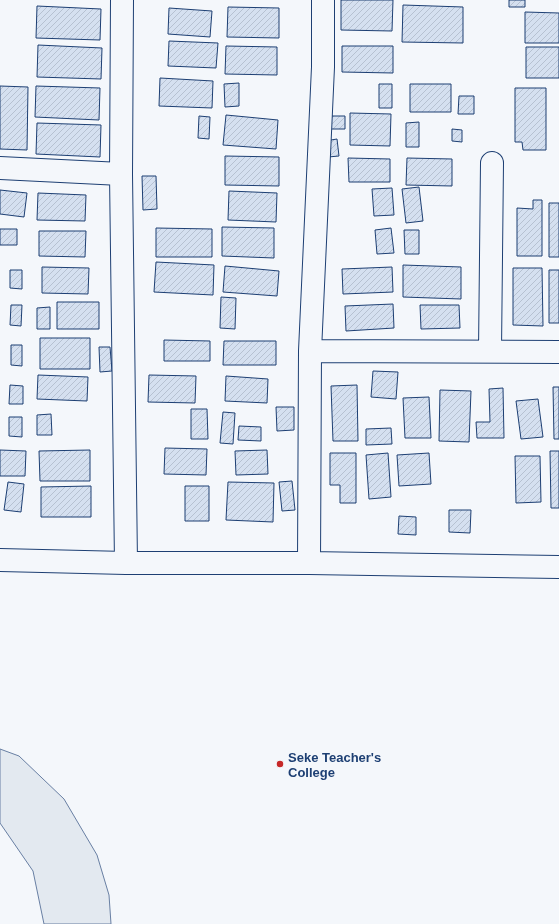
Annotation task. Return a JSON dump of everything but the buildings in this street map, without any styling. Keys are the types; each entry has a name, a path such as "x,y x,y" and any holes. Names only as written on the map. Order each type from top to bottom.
{"street":[{"path":"122,0 121,174 126,563"},
{"path":"309,563 310,351 322,67 323,0"},
{"path":"490,351 492,162"},
{"path":"0,168 121,174"},
{"path":"310,351 559,352"},
{"path":"0,560 126,563 309,563 559,567"}],"shaded area":[{"path":"0,749 19,756 64,799 97,855 109,895 111,924 44,924 33,871 0,823"}],"place":[{"name":"Seke Teacher's College","path":"280,764"}]}
